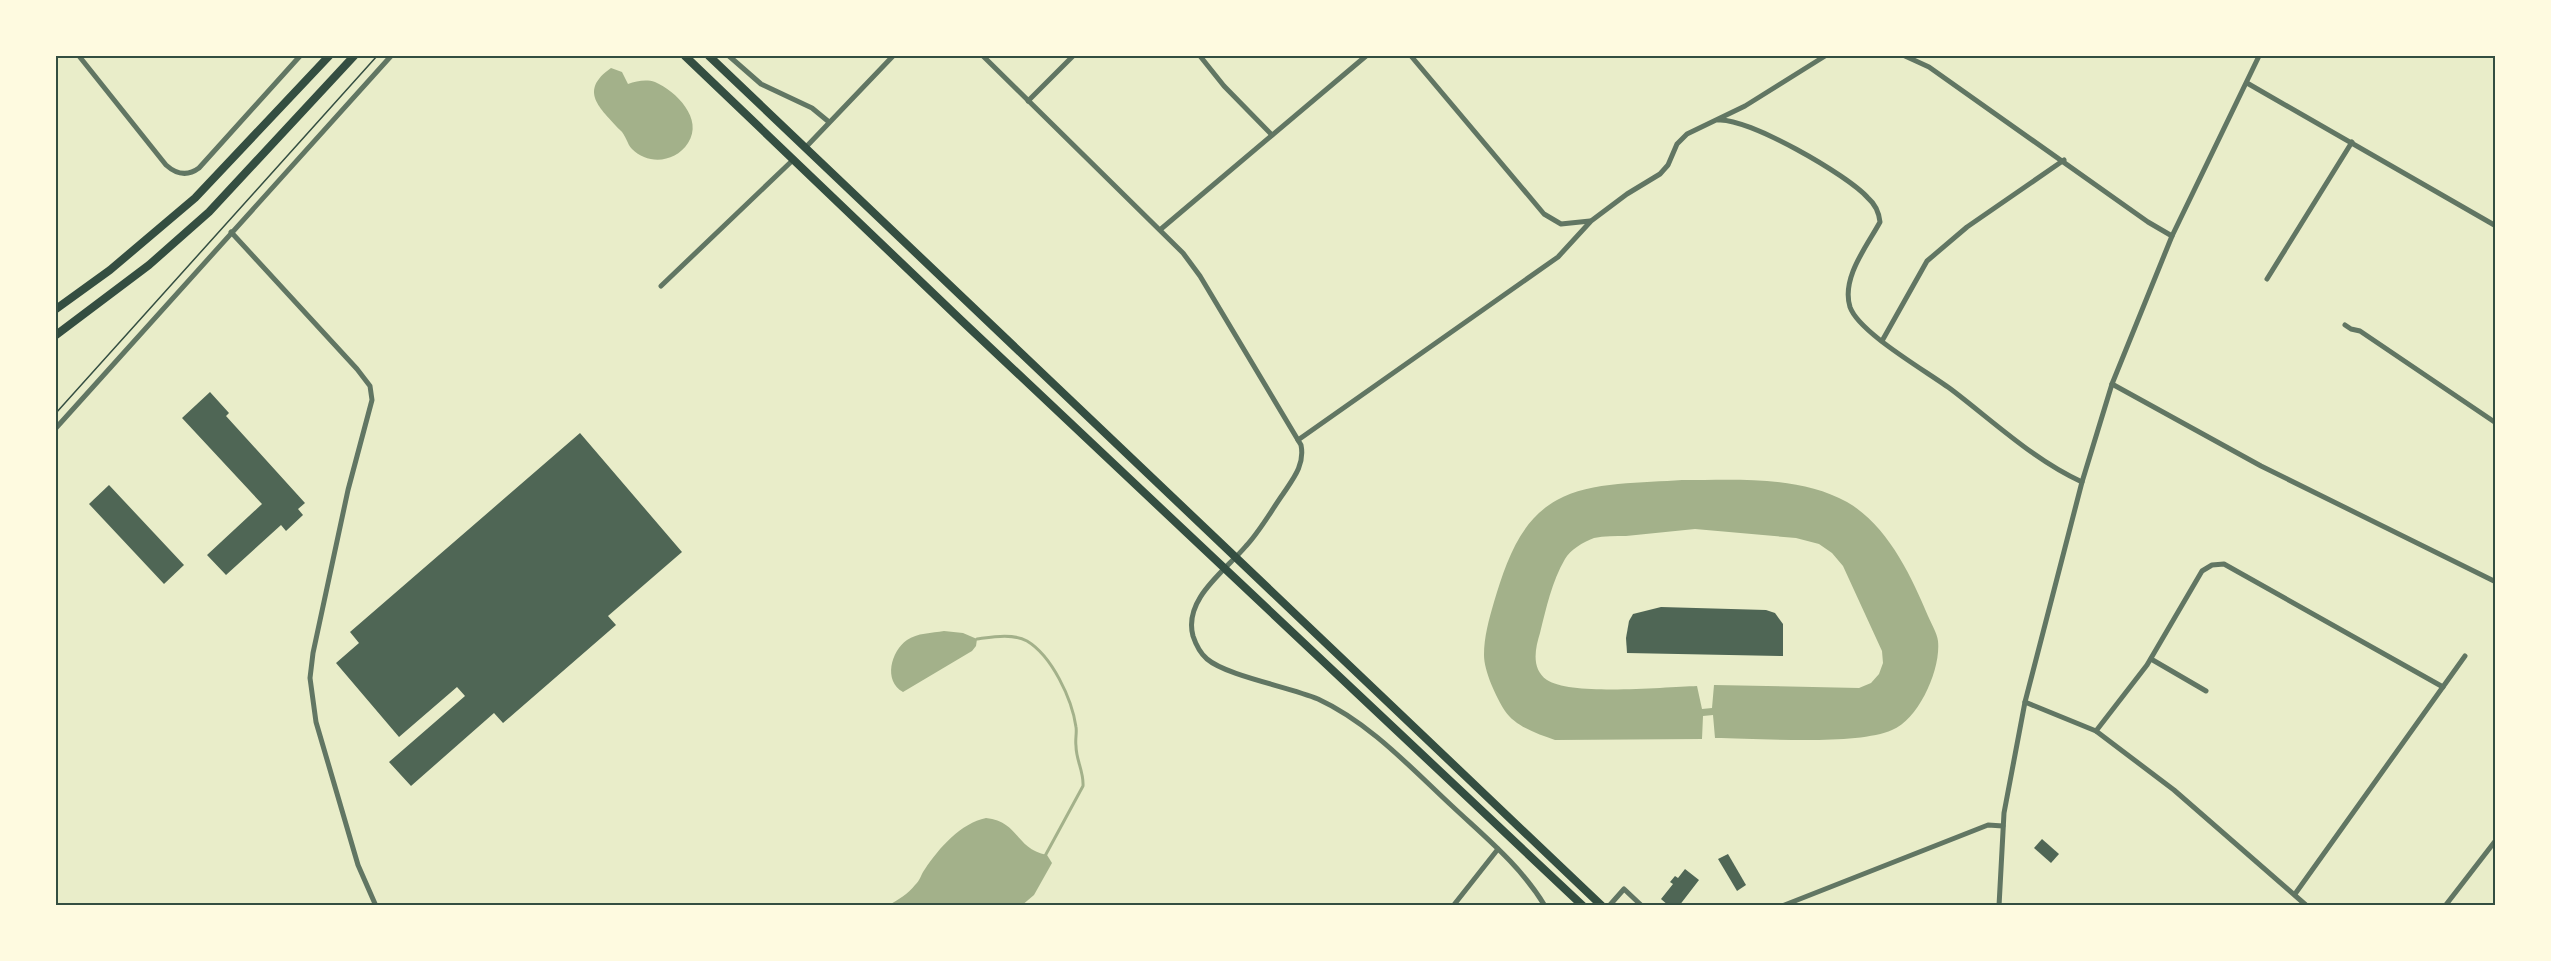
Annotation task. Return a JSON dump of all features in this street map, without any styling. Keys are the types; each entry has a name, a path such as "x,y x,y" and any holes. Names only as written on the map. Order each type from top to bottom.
{"main road":[{"path":"56,307 67,302 151,237 195,198 329,56"},
{"path":"56,335 149,265 209,212 354,56"},
{"path":"685,56 1583,906"},
{"path":"710,56 1602,906"}],"street":[{"path":"79,56 166,165 178,172 190,173 199,168 300,56"},
{"path":"56,428 391,56"},
{"path":"729,56 761,84 808,106 829,122"},
{"path":"806,147 893,56"},
{"path":"982,56 1161,229 1193,266 1302,450 1302,460 1294,478 1248,545 1204,592 1193,615 1193,635 1201,652 1221,668 1319,700 1353,720 1380,740 1498,849 1532,885 1545,906"},
{"path":"1028,101 1073,56"},
{"path":"1200,56 1224,86 1272,135"},
{"path":"1161,229 1366,56"},
{"path":"1411,56 1544,214 1561,224 1591,221"},
{"path":"1298,440 1558,257 1591,221 1628,194 1659,176 1668,165 1680,141 1693,130 1745,106 1825,56"},
{"path":"1905,56 1929,67 2064,160 2148,222 2172,236"},
{"path":"1999,906 2003,826 2025,702 2082,482 2112,384 2172,236 2259,56"},
{"path":"2247,83 2496,226"},
{"path":"1710,122 1731,120 1754,128 1831,170 1871,200 1880,222 1852,274 1851,308 1865,327 2052,467 2082,482"},
{"path":"2267,279 2352,142"},
{"path":"661,286 795,159"},
{"path":"1882,341 1927,261 1967,226 2064,160"},
{"path":"231,232 322,329 372,390 372,400 348,490 313,653 310,678 316,722 331,775 358,866 376,906"},
{"path":"2345,325 2360,331 2496,423"},
{"path":"2112,384 2261,466 2496,582"},
{"path":"2096,731 2151,659 2202,571 2209,566 2221,564 2444,687"},
{"path":"2295,894 2465,656"},
{"path":"2151,659 2206,691"},
{"path":"2025,702 2096,731 2174,790 2307,906"},
{"path":"1782,906 1988,825 2003,826"},
{"path":"2445,906 2496,840"},
{"path":"1453,906 1498,849"},
{"path":"1609,906 1624,889 1642,906"}],"path":[{"path":"56,413 378,56"}],"shaded area":[{"path":"611,68 622,72 628,84 642,81 655,82 679,99 693,125 692,134 683,150 661,160 646,158 632,149 622,132 600,107 594,92 601,76"},
{"path":"1682,480 1767,481 1809,487 1847,502 1861,512 1886,537 1914,584 1938,641 1932,679 1919,704 1902,724 1876,735 1832,740 1715,738 1713,715 1703,716 1702,739 1555,740 1528,729 1510,717 1491,684 1486,669 1484,648 1499,587 1509,558 1524,531 1533,519 1557,500 1586,489","holes":["1695,529 1796,538 1819,544 1832,553 1843,566 1882,651 1883,663 1879,674 1871,683 1859,688 1714,685 1712,708 1702,709 1697,686 1576,688 1547,680 1538,670 1537,646 1553,586 1567,556 1573,549 1586,542 1602,537"]},
{"path":"944,631 963,633 977,639 976,646 972,651 903,692 893,681 891,674 893,658 901,645 915,636"},
{"path":"986,818 997,820 1005,825 1029,847 1047,855 1052,863 1034,895 1021,906 889,905 903,897 918,882 931,861 951,838 968,825"}],"building":[{"path":"210,392 229,413 226,416 305,503 298,509 303,515 286,531 281,525 226,575 207,555 262,504 182,418"},
{"path":"580,433 682,552 608,616 616,625 503,723 494,713 411,786 389,762 465,696 457,687 399,737 336,663 359,643 350,632"},
{"path":"109,485 184,565 164,584 89,504"},
{"path":"1661,607 1766,610 1775,613 1783,624 1783,656 1627,653 1626,638 1629,621 1633,614"},
{"path":"2042,839 2059,854 2051,863 2034,848"},
{"path":"1728,854 1746,885 1737,891 1718,859"},
{"path":"1685,869 1699,880 1679,906 1669,906 1661,899 1673,884 1670,882 1675,876 1678,878"}],"waterway":[{"path":"977,639 1009,636 1027,641 1036,648 1045,657 1059,679 1074,716 1076,751 1083,786 1045,856"}]}
